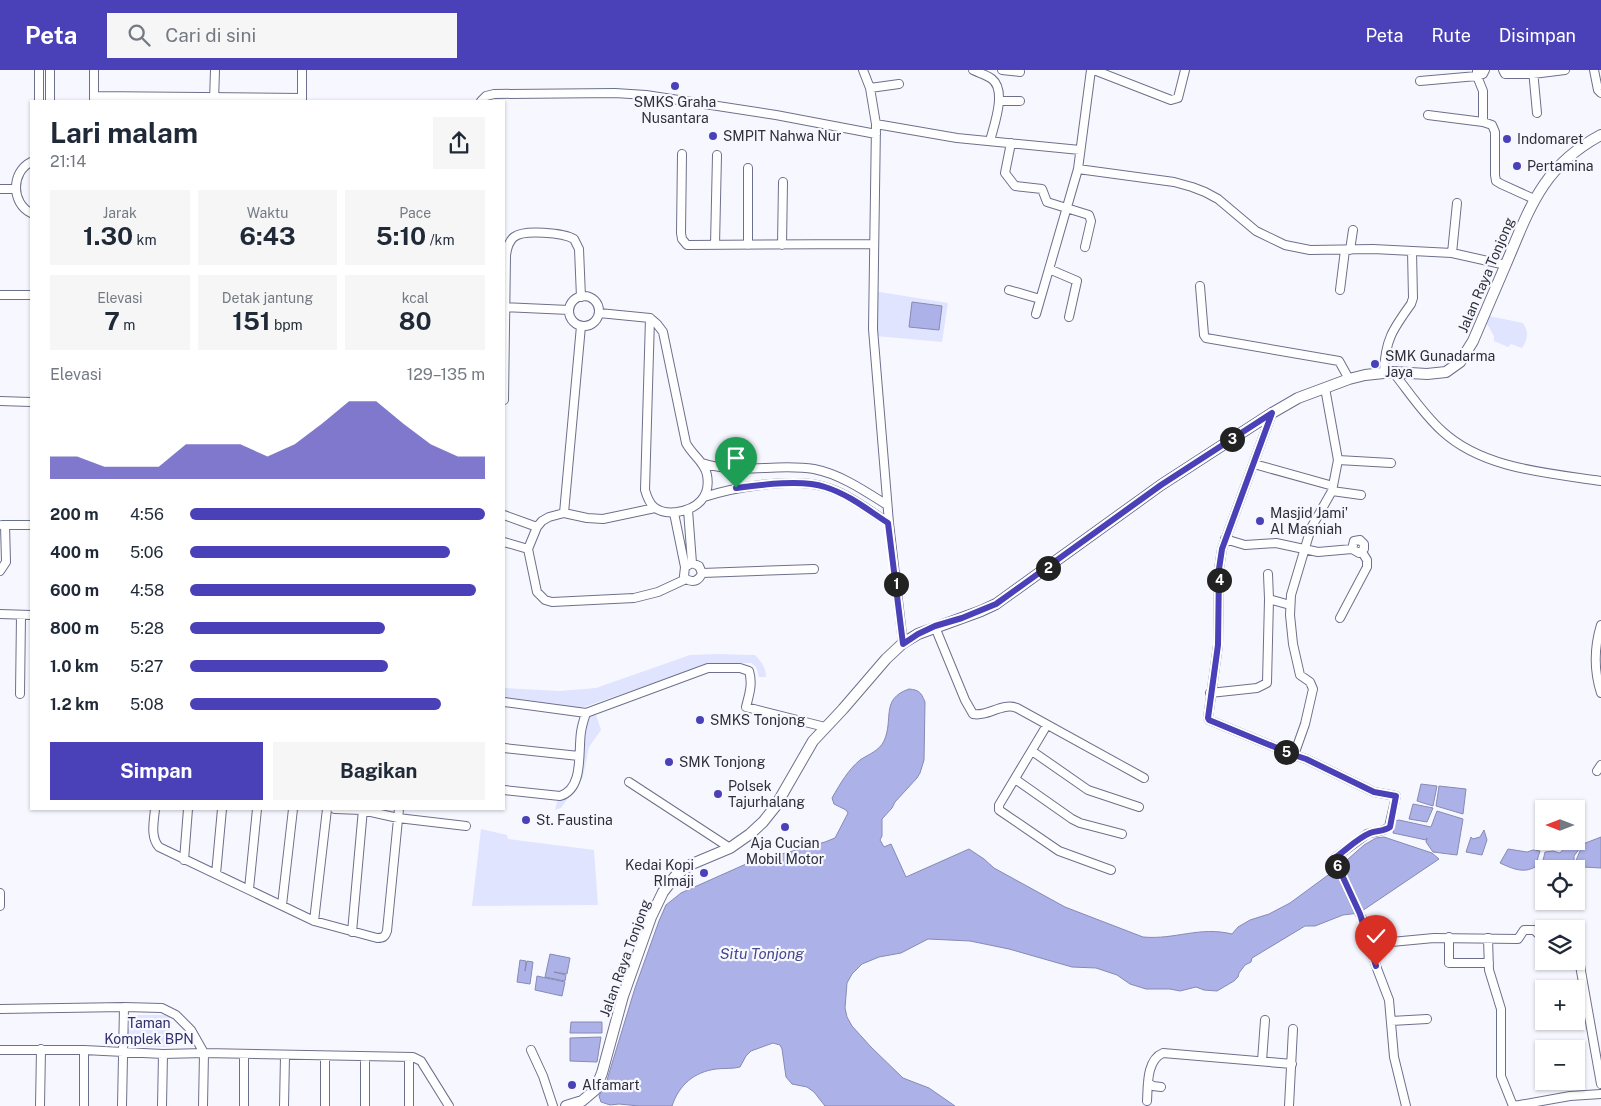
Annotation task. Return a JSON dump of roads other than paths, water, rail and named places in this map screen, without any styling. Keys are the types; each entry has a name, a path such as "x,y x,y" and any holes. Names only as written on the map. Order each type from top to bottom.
{"main road":[{"name":"Jalan Raya Tonjong","path":"566,1106 582,1101 595,1090 602,1073 623,996 651,917 663,892 677,874 692,864 730,848 763,822 775,807 813,741 886,659 918,634 996,604 1161,485 1298,398 1349,379 1389,372 1438,374 1453,368 1460,362 1473,341 1534,199 1548,178 1566,158 1601,135"}],"street":[{"path":"38,100 39,70"},
{"path":"50,70 50,100"},
{"path":"94,70 94,99 302,99 302,70"},
{"path":"214,99 215,70"},
{"path":"863,70 870,88 876,124 873,329 888,523 903,644"},
{"path":"973,70 993,79 998,88 1000,101 990,141"},
{"path":"993,79 998,70"},
{"path":"1002,70 1020,72"},
{"path":"1036,314 1078,169 1092,70 1171,100 1178,98 1185,70"},
{"path":"1420,81 1477,73 1483,74 1485,70"},
{"path":"1503,70 1505,74 1566,70"},
{"path":"1594,70 1598,90 1601,92"},
{"path":"1533,72 1537,113"},
{"path":"1477,73 1483,92 1483,122"},
{"path":"870,88 899,84"},
{"path":"482,100 486,96 494,94 646,94 776,115 876,134"},
{"path":"1000,101 1020,101"},
{"path":"1428,115 1483,122 1492,126 1496,132 1496,180 1500,184 1534,199"},
{"path":"876,124 957,138 1080,150"},
{"path":"1011,142 1004,173 1015,186 1042,189 1047,202 1091,217 1085,247"},
{"path":"682,154 682,238 686,245 874,244"},
{"path":"716,245 717,155"},
{"path":"30,162 25,165 17,175 15,189 18,201 30,212"},
{"path":"748,168 748,245"},
{"path":"1078,169 1174,182 1192,187 1218,199 1256,231 1285,245 1310,250 1452,253 1506,265"},
{"path":"782,245 783,182"},
{"path":"0,189 15,189"},
{"path":"1452,253 1458,203"},
{"path":"1340,290 1347,250 1353,230"},
{"path":"569,310 505,307 508,247 514,237 527,233 563,235 574,238 579,249 581,297"},
{"path":"1412,251 1413,298 1411,304 1392,331 1386,351 1389,372 1428,418 1450,438 1475,452 1523,468 1601,481"},
{"path":"1049,269 1077,281 1078,285 1069,317"},
{"path":"1200,286 1204,335 1206,338 1339,361 1349,379"},
{"path":"1009,290 1040,299"},
{"path":"0,294 30,295"},
{"path":"581,297 592,298 596,302 599,313 593,323 582,326 572,320 569,310 575,299 581,297"},
{"path":"599,313 650,318 661,328 665,339 686,442 694,456 702,463 708,477 707,490 700,503 688,510 674,513 660,511 655,508 647,497 644,483 650,318"},
{"path":"564,513 582,326"},
{"path":"1294,755 1305,724 1313,689 1310,682 1302,677 1299,671 1293,644 1290,605 1303,549 1314,520 1332,488 1338,460 1325,388"},
{"path":"0,401 30,402"},
{"path":"1272,413 1224,539 1219,569 1218,645 1207,714 1209,720 1306,759 1374,792 1396,796 1390,827 1367,834 1336,858 1338,867 1360,914 1389,1000 1394,1062 1406,1106"},
{"path":"1338,460 1391,463"},
{"path":"702,463 736,470 802,468 826,472 887,505"},
{"path":"1254,464 1361,495"},
{"path":"704,497 722,491 750,486 811,484 833,490 857,502 888,523"},
{"path":"655,508 603,519 564,513 549,517 537,527 528,549 537,592 541,597 552,602 634,598 658,592 686,579 694,582 702,573"},
{"path":"686,579 684,571 688,565 688,510"},
{"path":"674,513 688,565"},
{"path":"505,514 537,527"},
{"path":"0,571 6,562 3,525 30,525"},
{"path":"1224,539 1245,545 1276,543 1326,552 1352,549 1353,543 1360,540 1364,547 1362,552 1367,560 1367,567 1340,618"},
{"path":"505,542 528,549"},
{"path":"688,565 699,566 702,573"},
{"path":"702,573 814,569"},
{"path":"1210,693 1257,688 1267,683 1268,574"},
{"path":"1269,600 1290,605"},
{"path":"0,614 30,615"},
{"path":"20,694 21,615"},
{"path":"1601,625 1596,675 1601,694"},
{"path":"935,626 964,700 974,714 979,715 1012,706 1144,778"},
{"path":"505,702 586,713 708,668 740,668 749,671 751,678 746,707 824,727"},
{"path":"505,790 560,796 566,794 576,779 582,726 586,713"},
{"path":"1047,725 999,805 1000,812 1059,851 1111,870"},
{"path":"505,748 579,756"},
{"path":"1032,751 1088,790 1139,808"},
{"path":"1015,779 1072,820 1122,834"},
{"path":"629,782 730,848"},
{"path":"153,810 153,833 158,848 314,921 377,938 386,936 399,810"},
{"path":"184,860 188,810"},
{"path":"216,874 222,810"},
{"path":"249,890 257,810"},
{"path":"282,906 293,810"},
{"path":"314,921 327,810"},
{"path":"352,932 362,810"},
{"path":"366,810 398,818 466,826"},
{"path":"0,893 0,906"},
{"path":"1370,944 1450,937 1518,939 1524,930 1532,930 1535,932"},
{"path":"1450,937 1450,963 1489,963"},
{"path":"1488,938 1490,976 1500,1004 1501,1076 1514,1106 1570,1096 1601,1094"},
{"path":"1581,970 1601,1084"},
{"path":"122,1106 124,1007"},
{"path":"0,1009 162,1008 176,1014 191,1030 204,1054 203,1106"},
{"path":"1392,1021 1427,1018"},
{"path":"1262,1061 1265,1020"},
{"path":"1289,1106 1293,1029"},
{"path":"40,1106 41,1049"},
{"path":"0,1050 41,1049 163,1054 417,1058 421,1061 449,1106"},
{"path":"84,1050 84,1106"},
{"path":"531,1050 543,1076 553,1106"},
{"path":"1147,1101 1148,1083 1155,1058 1167,1052 1292,1064"},
{"path":"162,1106 163,1054"},
{"path":"244,1055 244,1106"},
{"path":"284,1106 285,1056"},
{"path":"325,1056 325,1106"},
{"path":"365,1106 366,1056"},
{"path":"409,1058 409,1106"},
{"path":"1148,1083 1161,1087"}],"water":[{"path":"912,302 942,306 939,330 909,327"},
{"name":"Situ Tonjong","path":"909,689 919,692 925,702 924,760 917,778 882,819 882,836 880,840 884,847 891,844 906,877 969,849 994,868 1065,907 1143,937 1166,937 1198,932 1232,934 1238,927 1250,920 1269,914 1290,903 1339,867 1364,845 1376,838 1384,837 1432,853 1439,859 1359,913 1343,915 1315,926 1305,926 1252,958 1251,962 1245,965 1234,981 1217,991 1196,987 1180,991 1146,989 1130,984 1117,975 1096,968 1072,967 1009,949 970,941 928,939 901,953 879,957 862,964 852,974 847,983 845,1008 852,1026 903,1078 929,1088 955,1106 825,1106 814,1092 807,1087 792,1084 786,1077 782,1049 780,1045 773,1043 751,1051 740,1067 716,1069 694,1076 683,1086 672,1106 610,1105 601,1102 599,1096 607,1080 635,988 666,905 681,893 746,864 835,838 848,813 834,804 832,798 852,768 860,760 877,750 882,744 887,733 891,704 900,693"},
{"path":"1421,784 1437,786 1433,806 1417,801"},
{"path":"1439,786 1466,789 1463,814 1436,806"},
{"path":"1413,804 1433,808 1427,822 1409,819"},
{"path":"1437,811 1463,819 1457,855 1433,852 1426,842 1427,838 1426,840 1393,833 1395,821 1399,820 1431,827"},
{"path":"1484,830 1487,840 1482,855 1466,852 1471,837 1473,839 1480,837"},
{"path":"1601,837 1601,868 1585,867 1585,860 1576,860 1580,850 1585,850 1585,843"},
{"path":"1508,849 1527,852 1533,850 1540,851 1537,860 1535,860 1535,867 1531,869 1522,870 1500,863"},
{"path":"1563,850 1578,850 1574,856 1574,860 1543,860 1545,852 1553,851 1560,853"},
{"path":"550,954 570,958 567,974 554,972 566,975 565,981 545,977"},
{"path":"520,960 526,961 525,971 527,961 533,962 530,984 517,982"},
{"path":"537,976 565,982 562,996 535,990"},
{"path":"571,1022 602,1022 602,1033 570,1033"},
{"path":"601,1037 597,1062 570,1061 570,1038"}],"place":[{"name":"SMKS Graha Nusantara","path":"675,86"},
{"name":"SMPIT Nahwa Nur","path":"713,136"},
{"name":"Indomaret","path":"1507,139"},
{"name":"Pertamina","path":"1517,166"},
{"name":"SMK Gunadarma Jaya","path":"1375,364"},
{"name":"Masjid Jami' Al Masniah","path":"1260,521"},
{"name":"SMKS Tonjong","path":"700,720"},
{"name":"SMK Tonjong","path":"669,762"},
{"name":"Polsek Tajurhalang","path":"718,794"},
{"name":"St. Faustina","path":"526,820"},
{"name":"Aja Cucian Mobil Motor","path":"785,827"},
{"name":"Kedai Kopi RImaji","path":"704,873"},
{"name":"Alfamart","path":"572,1085"}],"park label":[{"name":"Taman Komplek BPN","path":"149,1032"}]}
